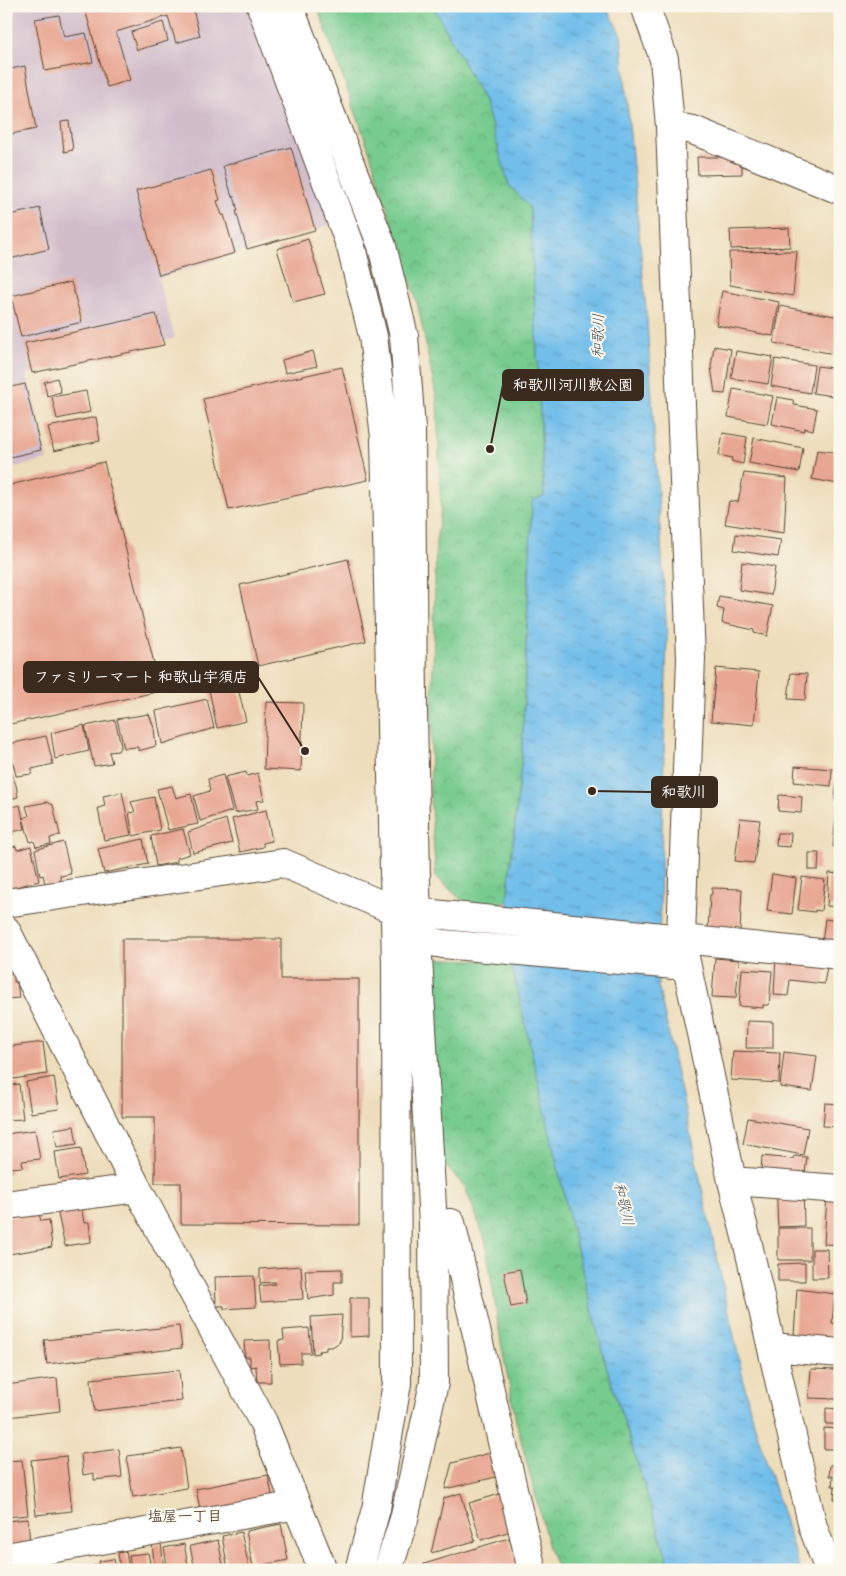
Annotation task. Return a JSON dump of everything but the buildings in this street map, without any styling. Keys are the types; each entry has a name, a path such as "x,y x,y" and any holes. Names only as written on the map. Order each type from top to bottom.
{"street":[{"path":"261,6 351,247 373,336 385,437 415,912 430,941 434,1383 404,1519 388,1570"},
{"path":"289,6 382,246 404,336 411,429 415,912 397,1219 396,1383 376,1509 359,1570"},
{"path":"645,6 664,59 670,126 691,658 672,937 686,966 732,1181 813,1527 829,1570"},
{"path":"670,126 693,130 840,190"},
{"path":"6,903 283,863 415,912 840,955"},
{"path":"6,930 137,1188 263,1422 323,1570"},
{"path":"430,941 686,966"},
{"path":"732,1181 840,1189"},
{"path":"6,1205 137,1188"},
{"path":"433,1224 451,1223 532,1570"},
{"path":"772,1346 840,1353"},
{"path":"6,1557 36,1561 297,1505"}],"shaded area":[{"path":"6,6 247,6 332,224 158,278 175,338 27,374 47,460 6,469"}],"green space":[{"path":"317,6 433,6 485,103 509,185 530,208 544,497 529,567 522,754 507,901 474,911 436,877 430,796 436,541 441,510 437,401 418,306 368,147"},
{"path":"427,958 511,962 571,1225 605,1362 671,1570 557,1570 549,1548 516,1421 501,1343 485,1239 465,1187 437,1157"}],"water":[{"path":"433,6 606,6 621,35 647,320 667,636 658,985 750,1410 800,1570 671,1570 605,1362 571,1225 511,962 507,901 522,754 532,501 544,496 530,208 509,185 485,103"}],"place":[{"name":"和歌川河川敷公園","path":"490,449"},
{"name":"ファミリーマート 和歌山宇須店","path":"305,751"},
{"name":"和歌川","path":"592,791"}],"district":[{"name":"塩屋一丁目","path":"185,1516"}]}
